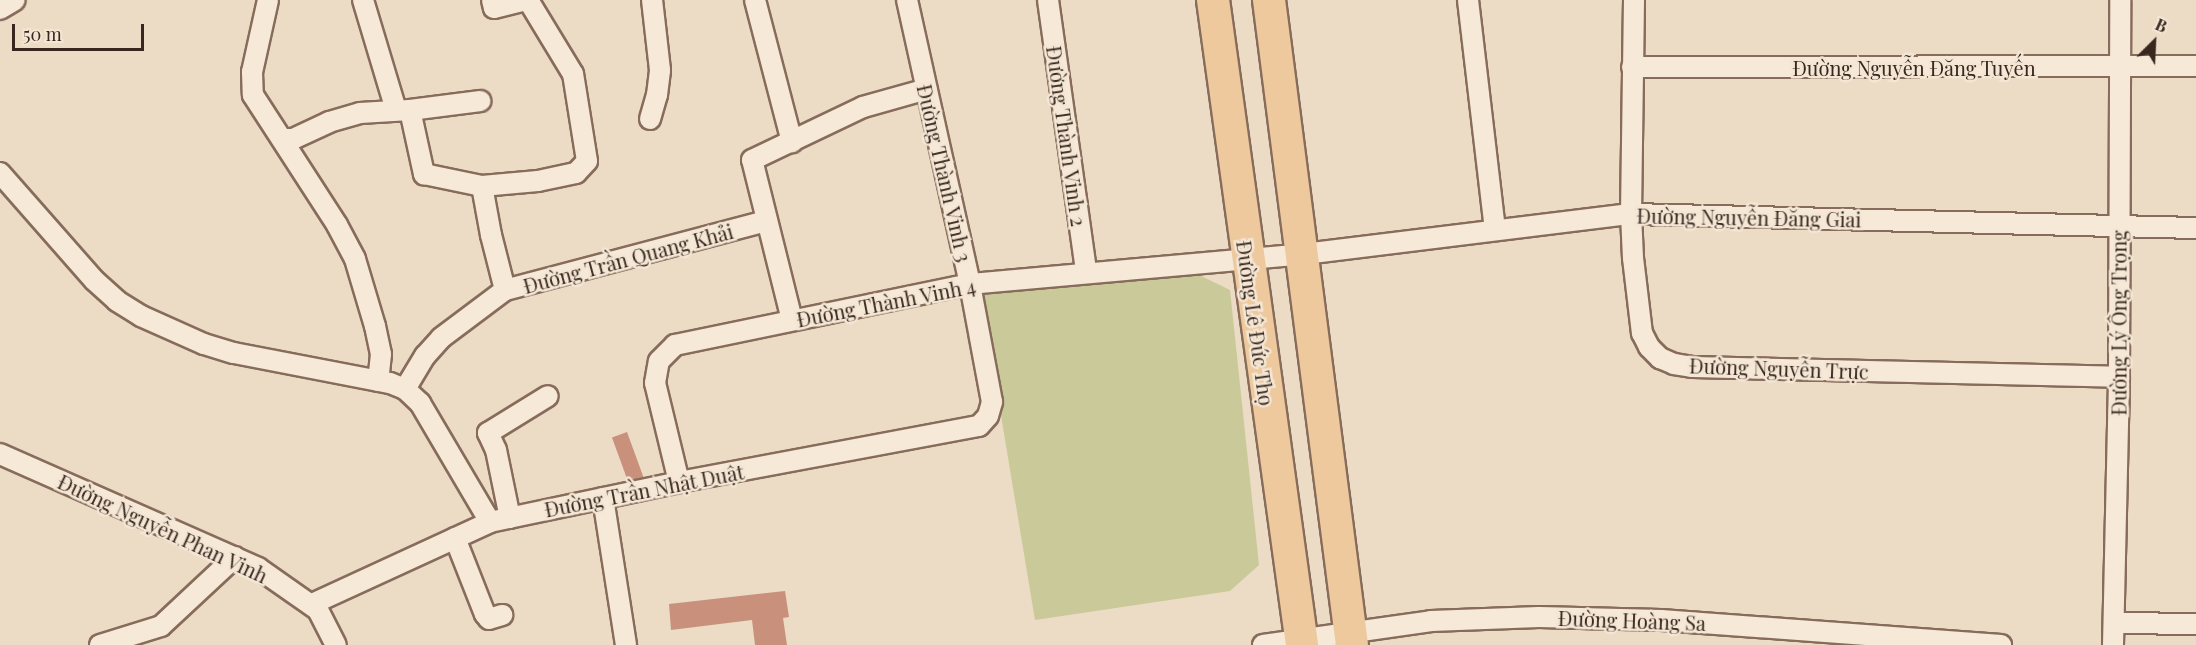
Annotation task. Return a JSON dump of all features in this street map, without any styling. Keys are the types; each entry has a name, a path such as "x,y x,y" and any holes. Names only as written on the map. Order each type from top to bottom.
{"main road":[{"name":"Đường Lê Đức Thọ","path":"1213,0 1301,642"},
{"path":"1269,0 1304,254 1351,639"}],"street":[{"path":"0,9 15,0"},
{"path":"268,0 252,72 252,88 256,102 283,139 337,225 355,259 381,354 378,381"},
{"path":"363,0 424,174 482,186 538,181 576,173 587,161 573,74 527,0 494,8 492,0"},
{"path":"650,119 657,95 660,70 652,0"},
{"path":"755,0 792,142"},
{"name":"Đường Thành Vinh 3","path":"907,0 970,284 992,402 988,416"},
{"name":"Đường Thành Vinh 2","path":"1048,0 1086,272"},
{"path":"1468,0 1495,229"},
{"name":"Đường Nguyễn Trực","path":"1634,0 1631,214 1642,333 1649,347 1660,358 1674,364 1692,367 2119,377"},
{"name":"Đường Lý Ông Trọng","path":"2113,645 2116,623 2119,377 2120,0"},
{"name":"Đường Nguyễn Đăng Tuyến","path":"1632,67 2196,66"},
{"path":"792,320 752,160 863,107 927,89"},
{"path":"283,139 293,139 329,122 360,113 480,101"},
{"path":"3,182 94,280 117,301 141,316 183,336 234,353 378,381 405,390 420,403 490,522"},
{"name":"Đường Trần Quang Khải","path":"482,186 505,290 767,221"},
{"name":"Đường Nguyễn Đăng Giai","path":"1247,260 1631,214 2196,228"},
{"name":"Đường Thành Vinh 4","path":"679,482 655,383 655,370 664,352 675,345 970,284 1086,272 1247,260"},
{"path":"405,390 425,356 441,338 505,290"},
{"path":"510,518 496,450 488,433 548,396"},
{"name":"Đường Trần Nhật Duật","path":"312,604 490,522 679,482 979,426 988,416"},
{"name":"Đường Nguyễn Phan Vinh","path":"0,454 258,568 312,604 323,617 336,645"},
{"path":"603,498 626,645"},
{"path":"455,538 485,614 492,619 502,615"},
{"path":"100,645 161,626 235,557"},
{"name":"Đường Hoàng Sa","path":"1263,645 1351,639 1431,621 1585,617 1661,620 2001,645"},
{"path":"2116,623 2196,624"}],"shaded area":[{"path":"1199,275 1230,290 1259,565 1230,591 1035,620 981,295"}],"building":[{"path":"627,432 643,477 628,483 612,437"},
{"path":"785,591 789,617 783,618 787,645 755,645 752,620 671,630 669,604"}]}
